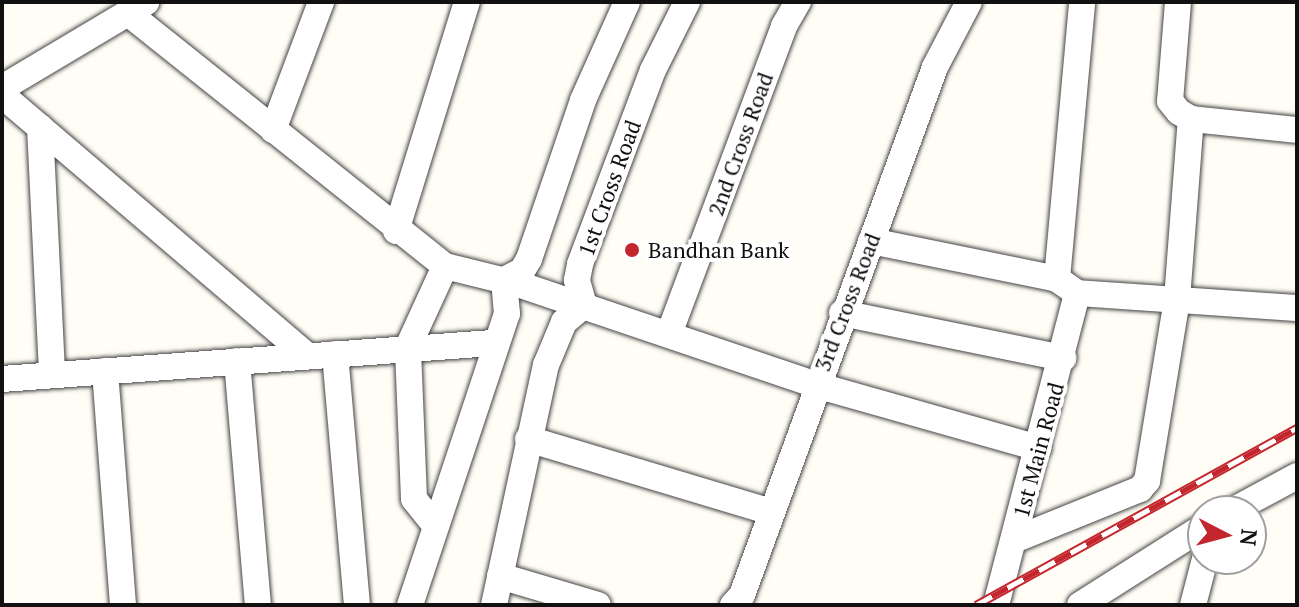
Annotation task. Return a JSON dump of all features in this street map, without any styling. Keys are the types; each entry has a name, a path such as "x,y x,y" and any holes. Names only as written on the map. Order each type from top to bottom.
{"street":[{"path":"273,130 321,2"},
{"path":"396,231 467,2"},
{"path":"410,605 497,343 510,300 511,282 529,259 583,100 627,2"},
{"name":"1st Cross Road","path":"579,303 577,280 580,264 653,70 687,2"},
{"name":"2nd Cross Road","path":"669,334 784,26 798,2"},
{"name":"3rd Cross Road","path":"733,605 742,595 842,313 935,67 969,2"},
{"name":"1st Main Road","path":"996,605 1063,358 1082,2"},
{"path":"1178,2 1170,101 1191,119 1297,130"},
{"path":"2,88 137,7 273,130 396,231 445,266 579,303 816,385 1038,448"},
{"path":"2,95 308,356"},
{"path":"1014,540 1140,489 1147,481 1177,299 1191,119"},
{"path":"40,127 52,375"},
{"path":"871,241 1067,286 1177,299 1297,308"},
{"path":"435,525 414,499 408,347 445,266"},
{"path":"494,605 546,365 564,322 579,303"},
{"path":"842,313 1063,358"},
{"path":"2,379 408,347 497,343"},
{"path":"335,354 357,605"},
{"path":"237,361 258,605"},
{"path":"105,371 123,605"},
{"path":"528,439 771,512"},
{"path":"1262,495 1297,476"},
{"path":"1080,605 1187,537"},
{"path":"1193,605 1201,575"},
{"path":"500,576 598,605"}],"railway":[{"path":"976,605 1297,428"}],"place":[{"name":"Bandhan Bank","path":"632,250"}]}
